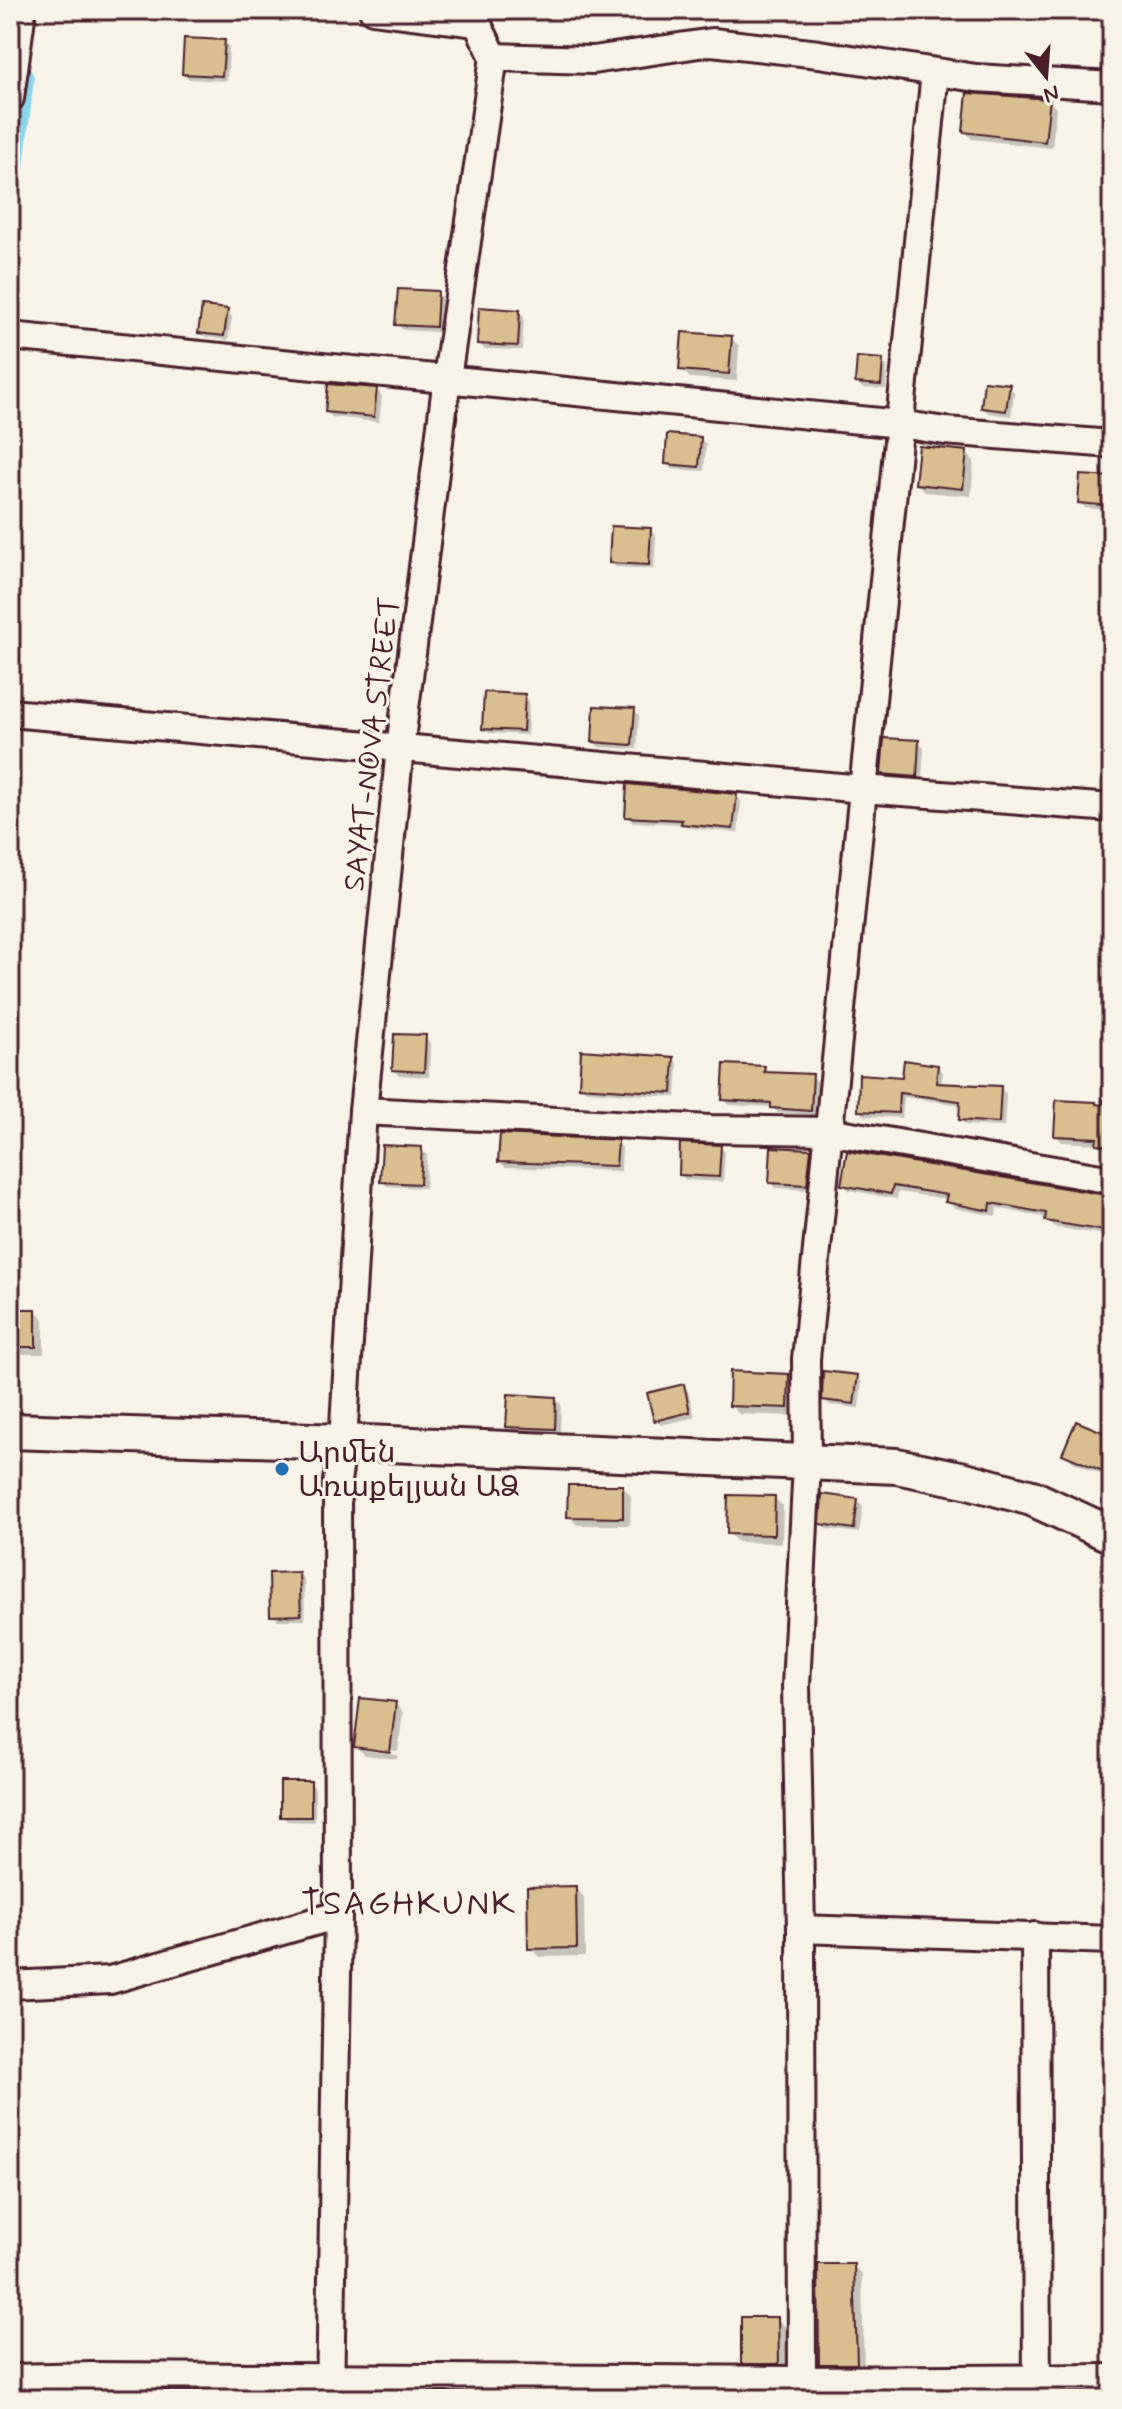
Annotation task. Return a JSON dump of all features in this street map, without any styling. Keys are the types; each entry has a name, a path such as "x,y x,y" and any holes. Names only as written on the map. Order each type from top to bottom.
{"main road":[{"path":"10,1431 897,1466 1032,1498 1112,1535"}],"street":[{"path":"10,98 22,10"},
{"path":"373,10 477,23 494,57 593,60 712,42 819,54 976,78 1112,86"},
{"name":"SAYAT-NOVA STREET","path":"330,2389 338,1915 337,1481 343,1442 363,1111 400,748 447,378 494,57"},
{"path":"802,2390 801,1929 796,1686 807,1463 806,1359 935,72"},
{"path":"10,336 900,424 945,431 1112,444"},
{"path":"10,713 863,789 1112,808"},
{"path":"363,1111 696,1128 828,1131 1112,1180"},
{"path":"10,1985 110,1980 338,1915"},
{"path":"801,1929 1112,1940"},
{"path":"1035,1936 1036,2389"},
{"path":"10,2378 92,2376 330,2389 802,2390 1036,2389 1112,2378"}],"building":[{"path":"184,38 225,40 222,76 182,74"},
{"path":"967,93 1050,99 1045,142 963,132"},
{"path":"398,289 438,291 436,327 395,325"},
{"path":"202,306 228,309 224,336 198,333"},
{"path":"479,307 520,310 518,346 477,344"},
{"path":"682,332 732,336 729,374 679,370"},
{"path":"857,357 883,359 881,385 855,383"},
{"path":"984,381 1010,384 1006,411 981,408"},
{"path":"328,384 377,388 374,417 325,412"},
{"path":"667,434 701,437 699,467 665,464"},
{"path":"919,446 967,451 963,489 915,484"},
{"path":"1080,475 1112,477 1112,506 1078,503"},
{"path":"611,526 651,528 649,565 609,563"},
{"path":"484,692 525,694 523,731 482,729"},
{"path":"594,706 635,708 632,745 592,742"},
{"path":"884,738 919,740 917,777 881,774"},
{"path":"627,784 737,794 733,829 681,824 682,820 625,817"},
{"path":"394,1034 426,1035 424,1072 392,1070"},
{"path":"581,1050 674,1057 672,1093 579,1087"},
{"path":"904,1060 938,1065 936,1083 1001,1086 999,1123 959,1120 960,1101 899,1093 898,1113 858,1111 859,1074 902,1077"},
{"path":"724,1064 765,1066 764,1072 813,1074 811,1111 771,1108 771,1103 722,1100"},
{"path":"1056,1100 1103,1105 1103,1100 1112,1101 1112,1147 1096,1144 1097,1138 1054,1136"},
{"path":"500,1134 618,1140 616,1166 498,1162"},
{"path":"680,1143 721,1145 719,1177 679,1175"},
{"path":"382,1145 422,1147 420,1184 380,1182"},
{"path":"771,1147 811,1149 807,1185 769,1183"},
{"path":"847,1151 1112,1196 1112,1232 1045,1221 1046,1213 991,1203 990,1211 945,1202 947,1195 893,1186 891,1194 841,1185"},
{"path":"10,1309 36,1309 36,1347 10,1347"},
{"path":"730,1371 789,1374 788,1408 729,1406"},
{"path":"823,1371 858,1375 854,1404 822,1400"},
{"path":"684,1384 690,1412 654,1421 647,1393"},
{"path":"508,1394 556,1397 555,1429 506,1427"},
{"path":"1076,1421 1112,1436 1112,1475 1062,1454"},
{"path":"568,1485 623,1485 623,1518 567,1517"},
{"path":"822,1494 858,1499 854,1529 820,1524"},
{"path":"728,1495 775,1496 774,1535 727,1534"},
{"path":"299,1572 301,1615 270,1616 269,1573"},
{"path":"360,1698 396,1702 390,1752 354,1747"},
{"path":"280,1781 311,1781 311,1817 280,1817"},
{"path":"576,1886 577,1948 528,1949 527,1887"},
{"path":"818,2264 854,2264 857,2364 819,2364"},
{"path":"741,2317 778,2317 779,2364 741,2364"}],"waterway":[{"path":"10,201 24,78"}],"place":[{"name":"Արմեն Առաքելյան ԱՁ","path":"282,1469"}],"district":[{"name":"TSAGHKUNK","path":"409,1902"}]}
